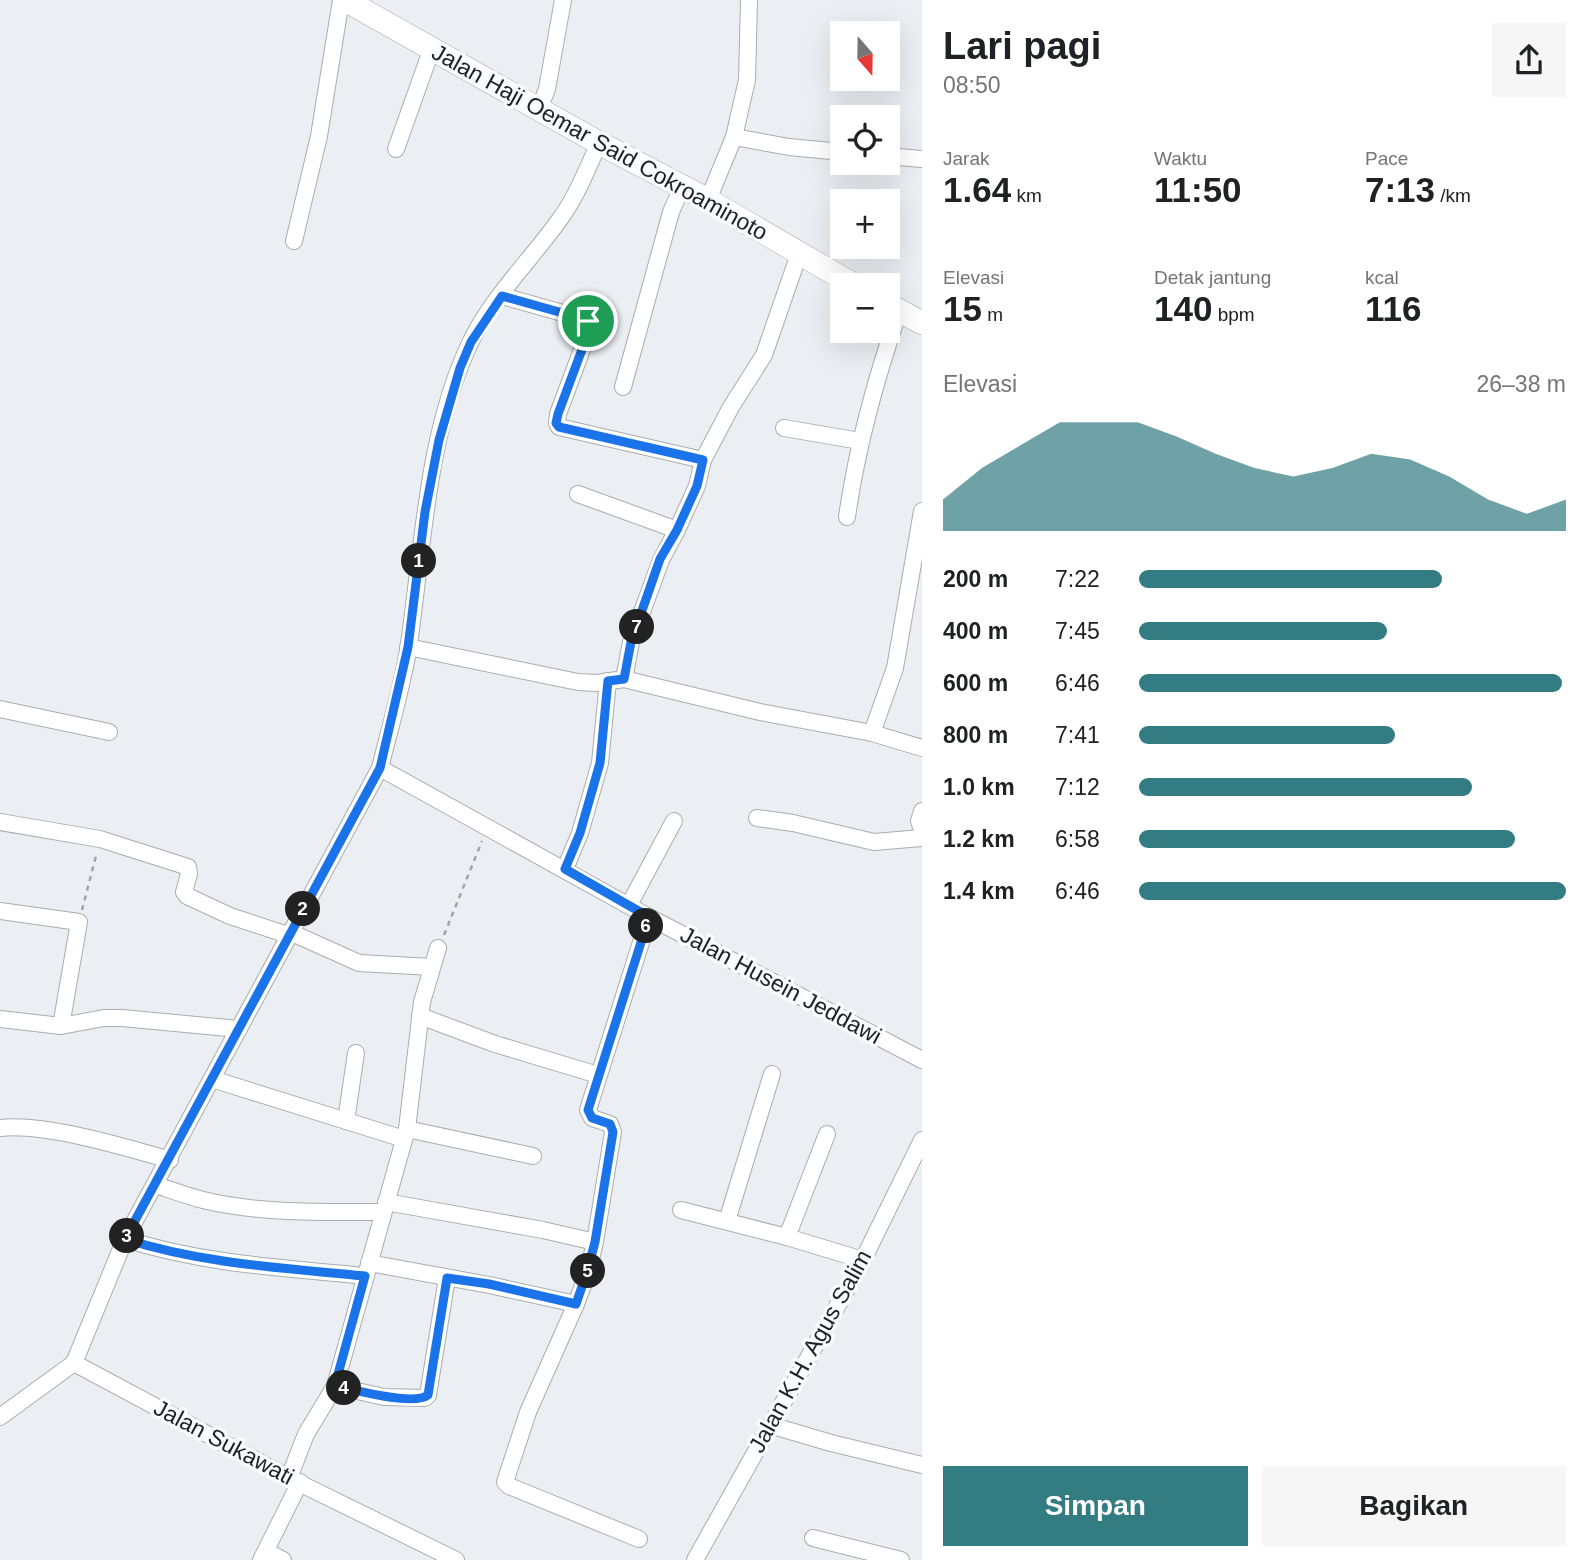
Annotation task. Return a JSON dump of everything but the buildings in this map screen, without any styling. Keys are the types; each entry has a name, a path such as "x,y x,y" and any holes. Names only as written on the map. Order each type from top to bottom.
{"highway":[{"name":"Jalan Haji Oemar Said Cokroaminoto","path":"343,0 599,144 708,200 833,273"},
{"path":"900,311 922,323"}],"street":[{"path":"294,241 319,136 343,0"},
{"path":"539,109 547,89 563,0"},
{"path":"708,200 734,137 747,79 749,0"},
{"path":"396,149 432,48"},
{"path":"734,137 830,151"},
{"path":"0,1417 74,1363 125,1239 380,768 408,647 425,512 439,440 460,368 471,342 528,258 561,218 599,144"},
{"path":"900,157 922,159"},
{"path":"623,387 671,212 682,187"},
{"path":"565,869 580,833 600,763 616,680 660,559 697,486 703,460 731,407 764,355 799,254"},
{"path":"502,296 584,319 589,323 590,328 558,414 556,423 559,427 703,460"},
{"path":"846,517 860,441 870,413 884,343"},
{"path":"784,428 860,441"},
{"path":"578,494 677,530"},
{"path":"872,733 895,668 922,511"},
{"path":"408,647 582,682 616,680 760,712 872,733 922,748"},
{"path":"0,709 109,732"},
{"name":"Jalan Husein Jeddawi","path":"380,768 649,917 922,1060"},
{"path":"922,811 919,821 922,830"},
{"path":"757,818 793,823 874,842 922,838"},
{"path":"629,905 674,821"},
{"path":"0,822 100,839 188,867 184,892 187,896 230,916 289,933 359,963 432,967"},
{"path":"0,911 79,922 61,1026"},
{"path":"639,1539 509,1486 505,1482 528,1412 576,1304 595,1242 613,1132 610,1124 592,1118 589,1114 598,1075 649,917"},
{"path":"283,1560 263,1555 294,1480 306,1434 335,1385 406,1134 414,1088 420,1016 426,985 438,948"},
{"path":"420,1016 495,1044 598,1075"},
{"path":"0,1019 61,1026 122,1017 239,1030"},
{"path":"346,1121 356,1053"},
{"path":"727,1221 772,1074"},
{"path":"212,1079 346,1121 533,1156"},
{"path":"0,1128 28,1127 132,1149 170,1160"},
{"path":"787,1237 827,1134"},
{"name":"Jalan K.H. Agus Salim","path":"695,1560 863,1260 922,1140"},
{"path":"156,1185 204,1200 236,1205 313,1211 385,1207 543,1230 595,1242"},
{"path":"681,1210 863,1260"},
{"path":"125,1239 180,1255 220,1262 367,1269 447,1278 489,1284 576,1304"},
{"path":"335,1385 384,1397 425,1398 428,1395 447,1278"},
{"name":"Jalan Sukawati","path":"74,1363 294,1480 456,1560"},
{"path":"770,1425 922,1465"},
{"path":"813,1538 901,1560"}],"path":[{"path":"438,948 488,828"},
{"path":"79,922 100,839"}],"route":[{"path":"502,296 588,321 590,328 558,414 556,423 559,427 703,460 697,486 660,559 631,642 624,679 608,681 600,763 580,833 565,869 649,917 588,1110 592,1118 610,1124 613,1132 595,1242 576,1304 489,1284 447,1278 428,1395 421,1399 384,1397 335,1385 365,1276 220,1262 180,1255 125,1239 380,768 408,647 425,512 439,440 460,368 471,342 502,296"}]}
